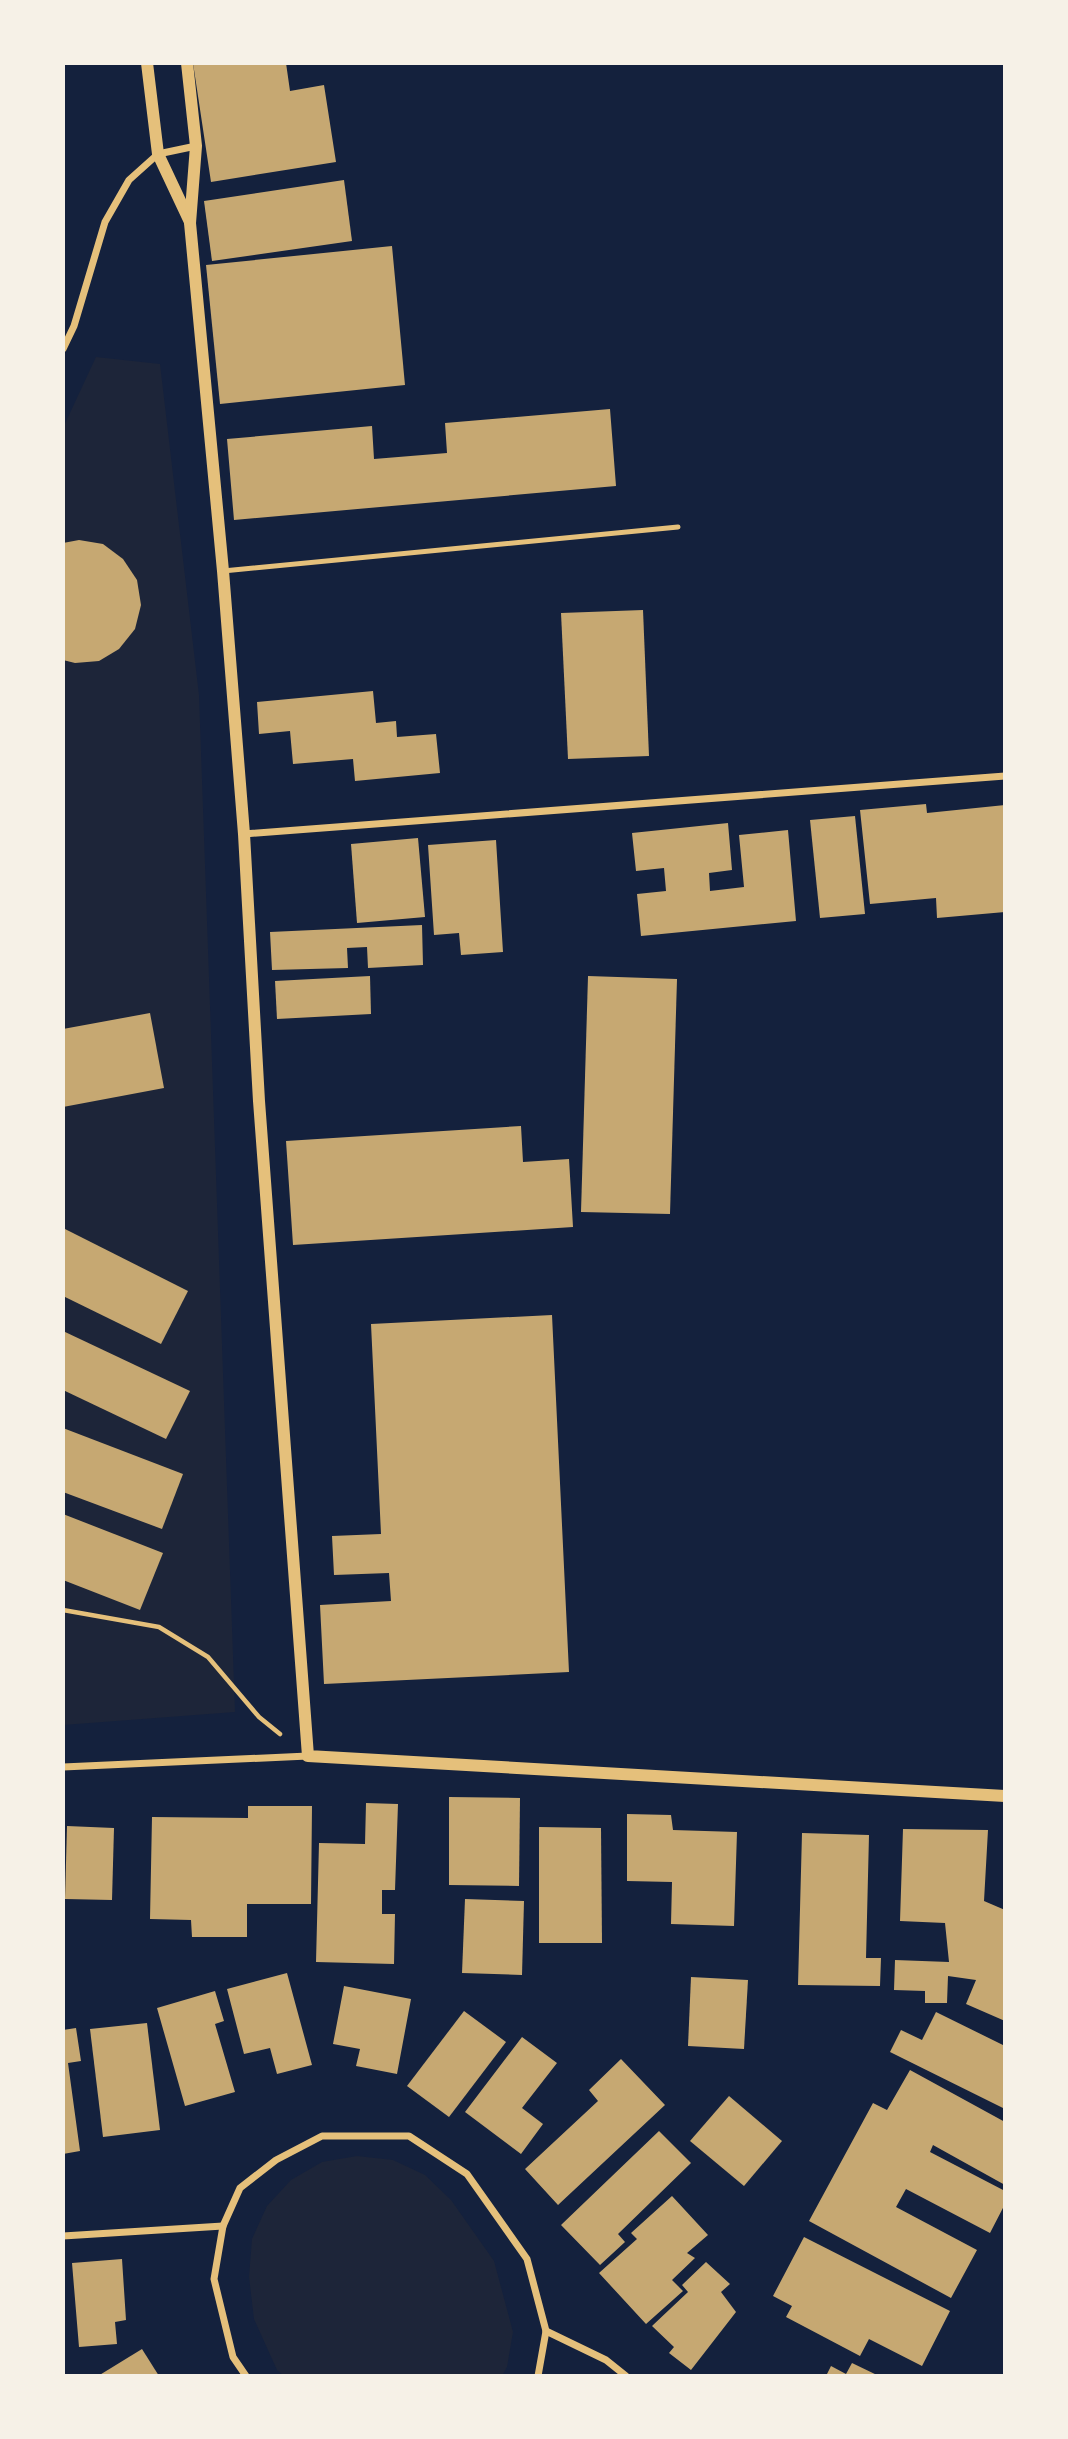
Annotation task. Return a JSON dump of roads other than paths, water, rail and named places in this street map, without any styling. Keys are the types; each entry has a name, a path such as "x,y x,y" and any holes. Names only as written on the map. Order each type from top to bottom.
{"street":[{"path":"147,63 158,155 190,223"},
{"path":"187,63 196,146 190,223 223,572 244,834 259,1101 308,1756"},
{"path":"63,349 74,326 106,222 129,180 158,155 196,146"},
{"path":"244,834 1005,776"},
{"path":"63,1767 308,1756 1005,1796"},
{"path":"246,2376 233,2357 214,2279 223,2225 240,2188 276,2160 322,2136 409,2136 467,2174 527,2259 546,2331 538,2376"},
{"path":"63,2236 223,2225"},
{"path":"546,2331 606,2360 626,2376"}],"lane":[{"path":"223,572 678,527"}]}
